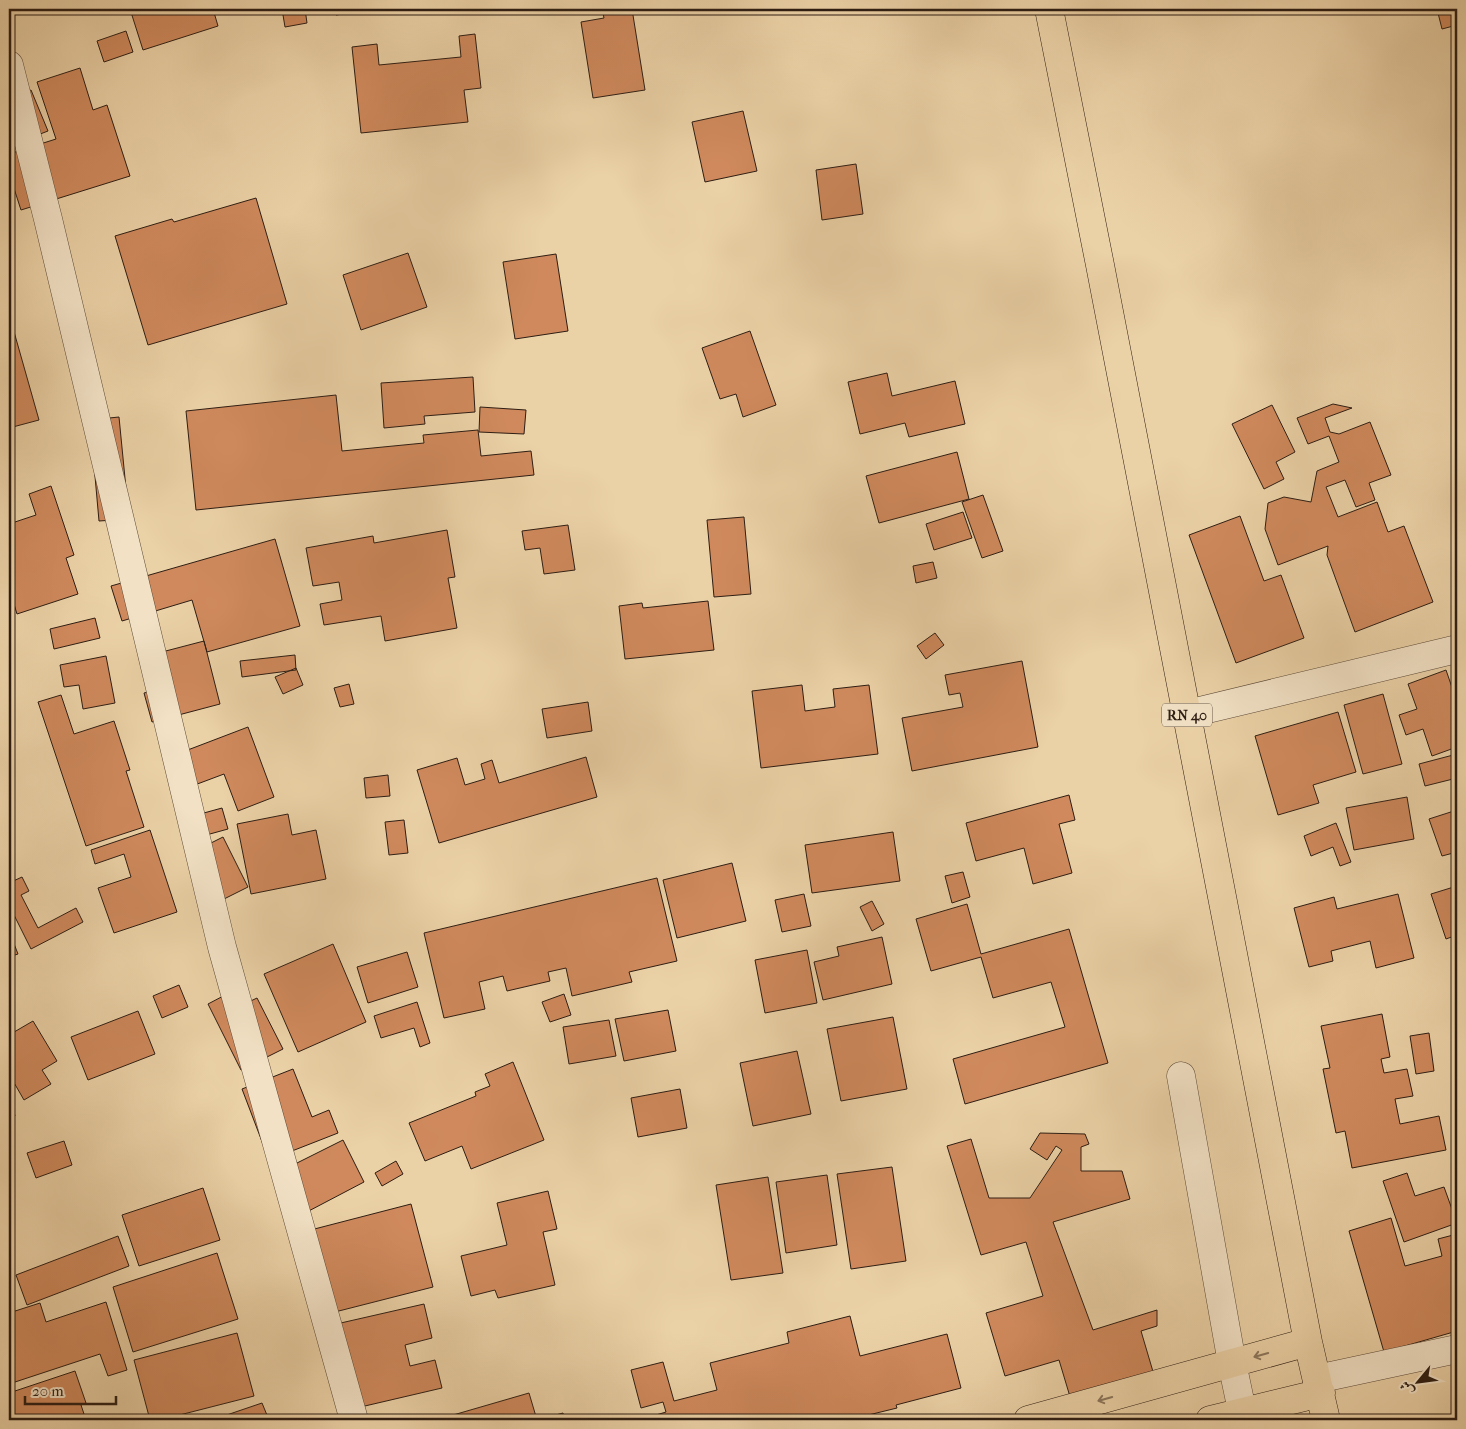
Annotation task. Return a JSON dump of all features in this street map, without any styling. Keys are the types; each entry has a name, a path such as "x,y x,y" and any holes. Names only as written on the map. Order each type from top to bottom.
{"main road":[{"name":"RN 40","path":"1049,9 1308,1342 1326,1420"},
{"path":"1028,1420 1308,1342"},
{"path":"1210,1420 1243,1416 1319,1386"}],"street":[{"path":"9,65 48,219 222,947 354,1420"},
{"path":"1187,714 1457,649"},
{"path":"1181,1076 1243,1416"},
{"path":"1319,1386 1457,1349"}],"building":[{"path":"130,9 213,9 218,26 143,50"},
{"path":"282,9 305,9 307,23 285,27"},
{"path":"335,9 376,9 336,15"},
{"path":"602,9 632,9 645,90 593,98 581,22 604,18"},
{"path":"1437,9 1457,9 1457,25 1442,29"},
{"path":"126,31 133,52 104,62 97,41"},
{"path":"475,34 481,88 464,90 468,122 361,133 352,47 377,44 379,65 461,57 459,36"},
{"path":"80,68 93,110 107,105 130,176 21,210 9,173 9,154 56,139 37,82"},
{"path":"31,90 48,131 9,146 9,99"},
{"path":"743,111 757,171 705,182 692,122"},
{"path":"856,164 863,214 822,220 816,170"},
{"path":"256,198 287,304 148,345 115,236 172,219 174,222"},
{"path":"408,253 427,307 361,330 343,275"},
{"path":"556,254 568,331 515,339 503,262"},
{"path":"9,314 39,420 9,428"},
{"path":"750,331 776,405 743,417 736,394 720,399 702,348"},
{"path":"887,373 892,396 955,381 965,424 909,437 905,423 860,434 848,382"},
{"path":"473,377 475,412 424,416 425,424 384,428 381,383"},
{"path":"336,395 342,451 424,443 423,435 478,430 481,456 531,451 534,475 196,510 186,411"},
{"path":"1333,404 1352,408 1325,418 1330,432 1339,434 1370,422 1391,475 1369,483 1375,500 1356,507 1345,480 1326,487 1338,517 1377,502 1388,532 1404,526 1433,602 1355,632 1327,555 1328,546 1278,565 1265,529 1268,503 1284,497 1311,502 1317,471 1339,462 1329,436 1308,444 1297,418"},
{"path":"1272,405 1295,452 1276,462 1284,479 1264,489 1232,424"},
{"path":"480,407 526,410 524,434 479,432"},
{"path":"119,417 129,519 99,521 90,420"},
{"path":"957,452 969,499 879,523 866,476"},
{"path":"51,486 74,555 66,558 78,594 17,614 9,588 9,524 36,515 29,494"},
{"path":"983,495 1003,551 982,558 962,502"},
{"path":"963,512 972,538 934,550 926,524"},
{"path":"1240,516 1264,581 1281,575 1304,638 1236,663 1189,535"},
{"path":"744,517 751,594 714,597 707,520"},
{"path":"568,525 575,570 544,574 540,548 525,550 522,531"},
{"path":"447,530 455,577 448,578 457,628 385,641 381,616 324,625 320,604 342,600 339,582 313,586 306,548 373,536 374,543"},
{"path":"275,539 300,626 207,652 192,600 122,621 111,586"},
{"path":"933,562 937,578 916,583 913,566"},
{"path":"708,601 714,650 625,659 619,606 642,603 643,608"},
{"path":"95,618 100,638 54,649 50,629"},
{"path":"935,633 944,645 926,659 917,646"},
{"path":"204,641 220,704 152,722 144,693 148,692 139,658"},
{"path":"295,655 296,670 242,677 240,661"},
{"path":"106,656 115,703 83,709 79,685 64,687 60,665"},
{"path":"1022,661 1038,747 912,771 902,718 963,707 960,693 949,695 945,675"},
{"path":"296,668 303,685 283,694 275,677"},
{"path":"1446,670 1457,702 1457,747 1432,756 1423,729 1406,735 1399,715 1417,709 1408,684"},
{"path":"349,684 354,704 340,707 334,688"},
{"path":"802,685 805,711 835,707 833,689 869,685 878,754 761,768 752,691"},
{"path":"1383,694 1402,764 1363,774 1344,705"},
{"path":"61,695 74,734 114,721 130,770 126,771 144,827 86,846 38,702"},
{"path":"588,702 592,731 547,738 542,709"},
{"path":"1338,712 1356,772 1313,785 1319,803 1278,815 1255,736"},
{"path":"248,727 274,797 238,811 224,774 184,789 172,756"},
{"path":"1457,754 1457,778 1425,786 1419,764"},
{"path":"586,757 597,797 439,843 417,770 457,758 465,785 485,779 481,764 492,760 499,783"},
{"path":"388,775 390,796 366,798 364,778"},
{"path":"1069,795 1075,820 1059,824 1072,873 1033,884 1024,848 976,861 966,823"},
{"path":"1407,797 1414,839 1354,850 1346,808"},
{"path":"222,808 228,829 199,837 193,816"},
{"path":"1457,810 1457,852 1442,856 1429,819"},
{"path":"288,814 292,835 316,830 326,879 251,894 237,824"},
{"path":"404,820 408,853 389,855 385,822"},
{"path":"1336,823 1351,862 1340,866 1333,847 1311,856 1304,836"},
{"path":"150,830 177,912 114,933 98,888 131,877 124,854 95,864 91,850"},
{"path":"893,832 900,881 812,893 805,845"},
{"path":"223,837 248,887 218,902 193,852"},
{"path":"732,863 746,921 677,938 663,880"},
{"path":"963,872 970,897 952,903 945,876"},
{"path":"22,877 29,891 21,895 38,928 76,908 83,922 31,949 9,905 9,883"},
{"path":"657,878 677,961 629,972 632,982 572,996 566,968 548,972 550,981 507,991 503,976 479,982 485,1009 444,1018 424,933"},
{"path":"1457,886 1457,935 1446,939 1431,894"},
{"path":"804,894 811,926 782,932 775,900"},
{"path":"1398,894 1414,958 1376,968 1370,941 1331,951 1333,961 1309,967 1294,908 1334,897 1337,909"},
{"path":"872,901 884,924 872,931 860,907"},
{"path":"967,904 981,954 1069,929 1108,1063 965,1104 953,1059 1065,1027 1051,982 993,998 981,957 931,971 916,919"},
{"path":"9,931 18,954 9,957"},
{"path":"882,937 892,984 823,1000 814,962 839,956 837,947"},
{"path":"333,944 366,1022 298,1052 264,974"},
{"path":"807,950 817,1003 765,1013 755,960"},
{"path":"407,952 418,987 368,1003 357,967"},
{"path":"179,985 188,1007 162,1018 153,996"},
{"path":"229,993 236,1008 257,998 283,1049 241,1070 208,1004"},
{"path":"564,994 571,1015 550,1022 542,1002"},
{"path":"417,1002 430,1043 420,1047 414,1028 381,1038 374,1016"},
{"path":"668,1010 676,1051 624,1061 615,1019"},
{"path":"138,1011 155,1054 88,1080 71,1037"},
{"path":"1382,1014 1390,1057 1381,1059 1384,1073 1407,1069 1413,1096 1395,1099 1400,1124 1439,1116 1446,1150 1352,1168 1345,1131 1336,1133 1323,1069 1330,1068 1321,1026"},
{"path":"893,1017 907,1089 841,1101 827,1029"},
{"path":"609,1020 616,1056 569,1064 563,1027"},
{"path":"33,1021 57,1061 42,1070 51,1084 24,1100 9,1074 9,1035"},
{"path":"1429,1033 1434,1071 1416,1074 1410,1036"},
{"path":"797,1051 811,1114 753,1126 740,1063"},
{"path":"513,1062 544,1140 471,1169 462,1146 425,1161 409,1123 476,1096 475,1092 490,1086 485,1074"},
{"path":"293,1069 312,1117 329,1110 338,1133 269,1160 242,1089"},
{"path":"680,1089 687,1128 638,1137 631,1098"},
{"path":"9,1091 15,1116 9,1117"},
{"path":"1040,1133 1085,1134 1089,1144 1081,1147 1081,1171 1122,1171 1130,1199 1053,1222 1093,1330 1157,1310 1157,1326 1141,1331 1154,1375 1071,1400 1059,1360 1005,1376 986,1313 1043,1296 1026,1242 981,1255 947,1146 971,1139 989,1198 1030,1198 1062,1150 1056,1146 1047,1160 1030,1149"},
{"path":"343,1140 364,1182 303,1214 281,1171"},
{"path":"64,1141 72,1165 36,1178 27,1153"},
{"path":"396,1161 403,1174 382,1186 375,1173"},
{"path":"892,1167 906,1261 851,1269 837,1174"},
{"path":"1407,1173 1415,1196 1444,1187 1457,1223 1404,1242 1383,1181"},
{"path":"827,1175 837,1245 786,1253 776,1182"},
{"path":"768,1177 783,1273 731,1280 716,1185"},
{"path":"203,1188 220,1240 139,1266 122,1215"},
{"path":"548,1191 557,1229 543,1232 555,1285 498,1298 495,1290 471,1296 461,1256 507,1245 497,1203"},
{"path":"411,1204 433,1287 327,1314 299,1233"},
{"path":"1391,1218 1405,1266 1442,1256 1438,1239 1457,1234 1457,1331 1384,1352 1349,1231"},
{"path":"118,1236 129,1266 27,1305 16,1275"},
{"path":"217,1253 238,1319 133,1352 113,1287"},
{"path":"106,1302 127,1370 108,1376 100,1354 9,1384 9,1313 40,1303 46,1322"},
{"path":"424,1304 432,1338 405,1345 410,1366 435,1360 442,1388 352,1409 332,1325"},
{"path":"850,1316 860,1356 947,1334 961,1388 896,1405 897,1408 848,1420 647,1420 646,1418 666,1412 663,1402 641,1408 631,1370 663,1362 674,1401 717,1390 710,1363 789,1343 787,1332"},
{"path":"237,1333 254,1396 160,1420 150,1420 134,1360"},
{"path":"75,1371 86,1403 81,1405 86,1420 9,1420 9,1393"},
{"path":"529,1393 537,1420 436,1420"},
{"path":"262,1403 269,1420 212,1420"},
{"path":"563,1413 565,1420 537,1420"}]}
